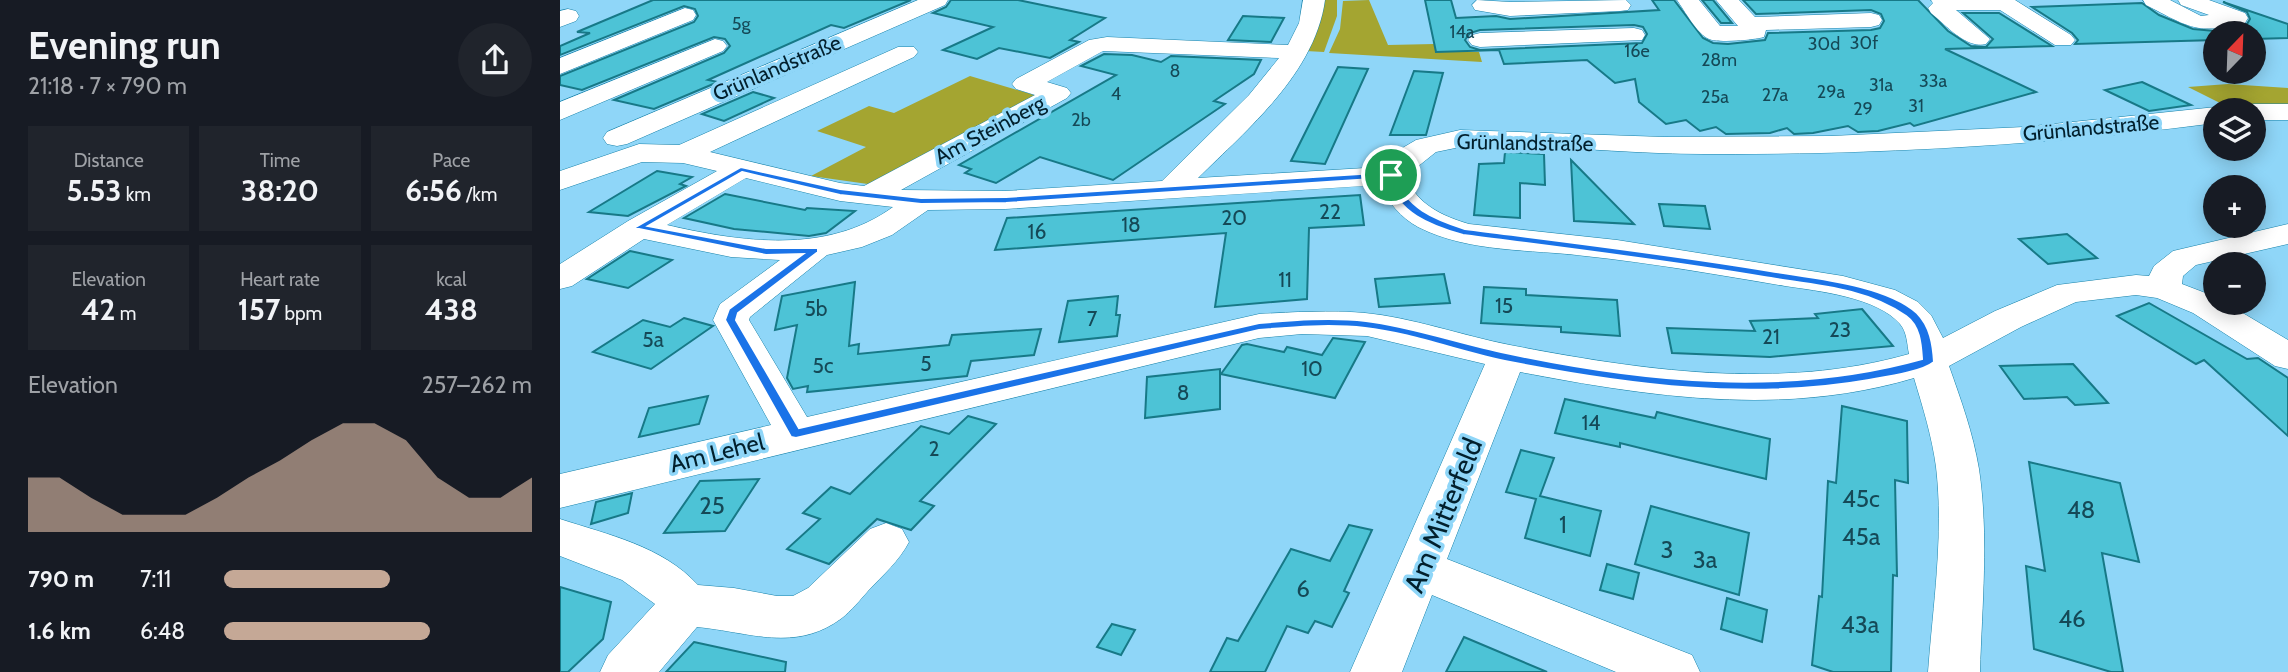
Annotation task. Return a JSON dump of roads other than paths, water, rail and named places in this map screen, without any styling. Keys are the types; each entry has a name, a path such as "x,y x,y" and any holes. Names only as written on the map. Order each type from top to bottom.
{"street":[{"name":"Grünlandstraße","path":"560,181 599,135 735,85 937,0"},
{"path":"1171,189 1274,83 1310,24 1314,0"},
{"path":"1688,0 1729,54"},
{"path":"2154,0 2198,23 2238,18 2189,0"},
{"path":"1978,39 1939,8 1944,2 2003,2 2063,40"},
{"path":"1620,5 1510,9 1487,3 1473,14 1481,45 1634,35"},
{"path":"1714,33 1756,32 1737,11"},
{"path":"1737,11 1863,13"},
{"path":"560,67 685,15"},
{"name":"Am Steinberg","path":"867,196 1058,93 1025,84 1097,45 1295,52"},
{"name":"Grünlandstraße","path":"560,112 715,46"},
{"name":"Grünlandstraße","path":"683,154 906,52"},
{"path":"2266,112 2288,112"},
{"name":"Grünlandstraße","path":"599,135 816,187 867,196 921,201 1006,200 1391,175 1404,159 1432,143 1481,138 1630,146 1819,147 2010,135 2203,117"},
{"path":"560,279 639,228 741,169"},
{"path":"1391,175 1395,190 1406,204 1431,221 1463,232 1695,262 1855,289 1889,302 1913,316 1926,337 1928,362 1953,445 1959,507 1954,672"},
{"path":"639,228 766,251 814,250 883,228 921,201"},
{"path":"2164,289 2166,273 2185,258 2288,234"},
{"path":"796,433 731,320 733,312 814,250"},
{"name":"Am Lehel","path":"560,491 796,433 1259,326 1302,323 1367,325 1507,357 1626,379 1753,387 1836,382 1891,372 1928,362 2069,292 2136,285 2164,289 2205,305 2288,357"},
{"name":"Am Mitterfeld","path":"1376,672 1507,357"},
{"path":"560,537 635,565 663,581 685,605 734,609 777,618 798,617 825,603 886,542"},
{"path":"1421,569 1674,672"},
{"path":"625,672 685,605"}]}
